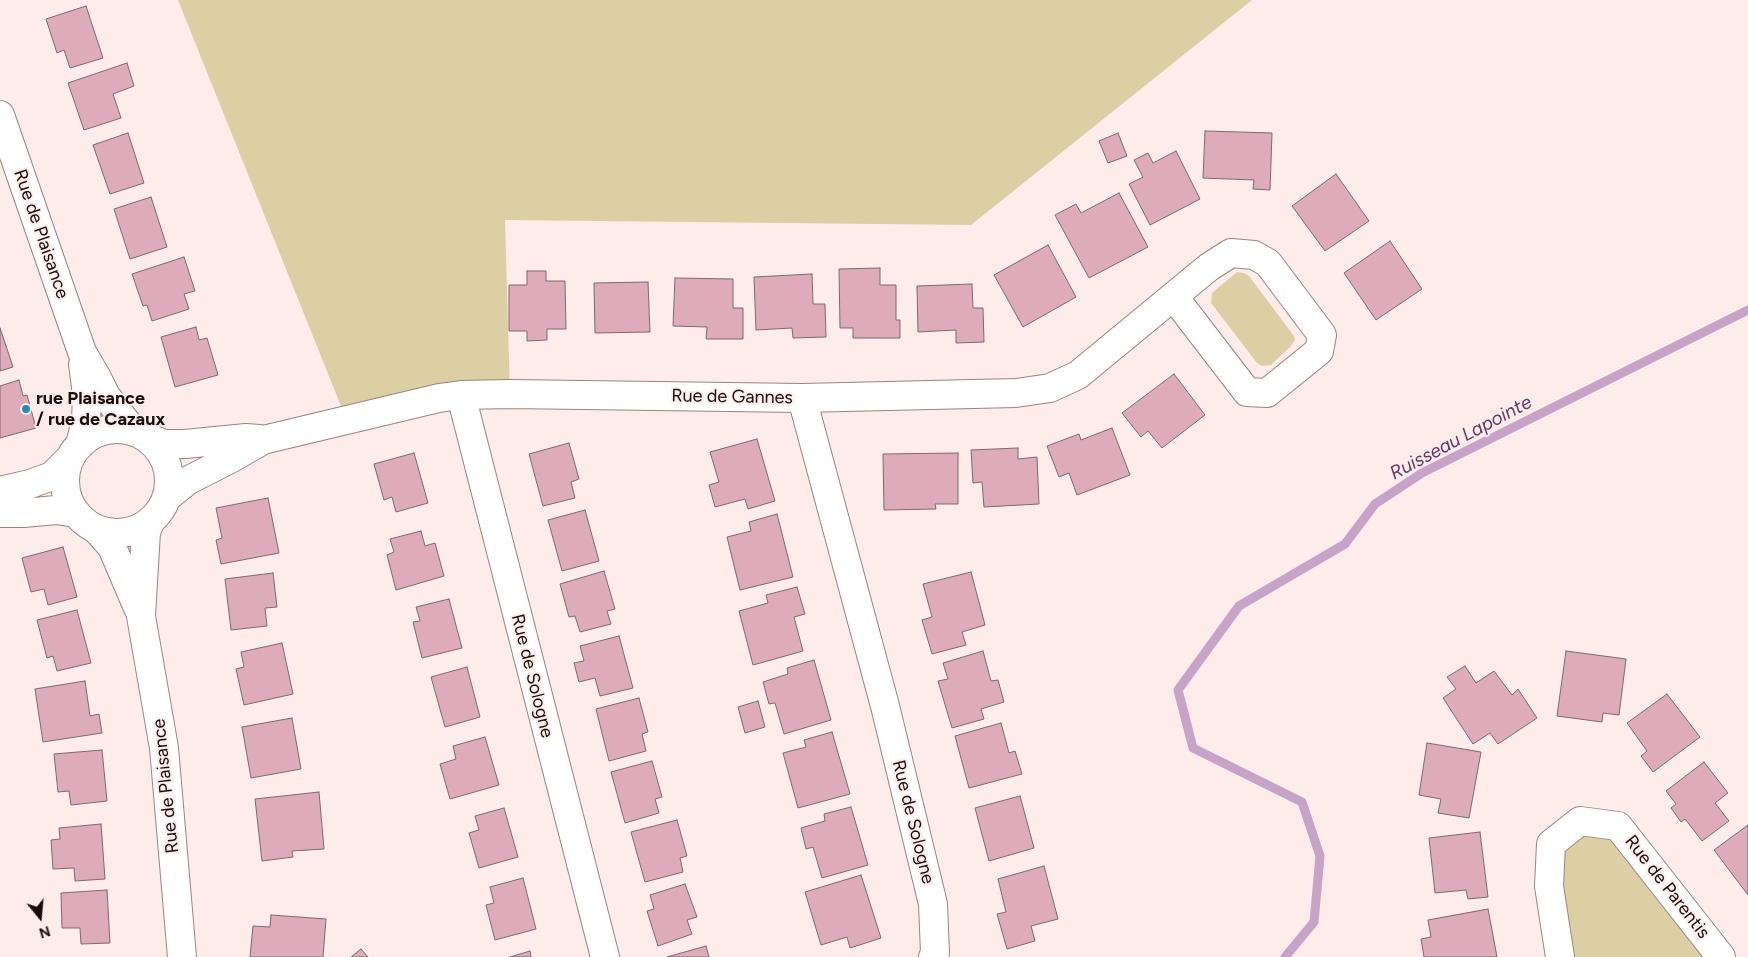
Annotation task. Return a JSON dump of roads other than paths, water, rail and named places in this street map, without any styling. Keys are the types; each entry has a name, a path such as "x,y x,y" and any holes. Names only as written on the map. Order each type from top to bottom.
{"street":[{"name":"Rue de Plaisance","path":"0,115 82,352 106,396 139,434"},
{"name":"Rue de Gannes","path":"166,498 187,481 263,440 439,398 461,395 802,398 1016,393 1050,388 1078,375 1174,298 1209,267 1231,253 1254,255 1268,263 1322,335 1319,351 1267,393 1247,392 1174,298"},
{"name":"Rue de Plaisance","path":"75,452 86,421 87,396 82,352"},
{"name":"Rue de Sologne","path":"461,395 605,957"},
{"name":"Rue de Sologne","path":"802,398 885,706 933,904 935,953 933,957"},
{"path":"0,491 30,484 52,476 91,436 105,430 119,429 139,434 157,447 166,463 170,481 166,498 160,510 151,520 139,529 124,532 109,532 85,520 56,510 0,513"},
{"name":"Rue de Gannes","path":"139,434 164,444 246,438 263,440"},
{"path":"75,452 66,472 65,486 69,500 85,520"},
{"name":"Rue de Plaisance","path":"85,520 112,547 141,616 164,748 182,957"},
{"name":"Rue de Plaisance","path":"141,616 146,532 151,520"},
{"name":"Rue de Parentis","path":"1560,957 1548,886 1551,844 1580,821 1618,826 1721,957"}],"waterway":[{"name":"Ruisseau Lapointe","path":"1285,957 1314,922 1320,856 1302,802 1193,748 1178,690 1239,606 1345,544 1375,504 1422,473 1748,310"}],"place":[{"name":"rue Plaisance / rue de Cazaux","path":"26,409"}]}
